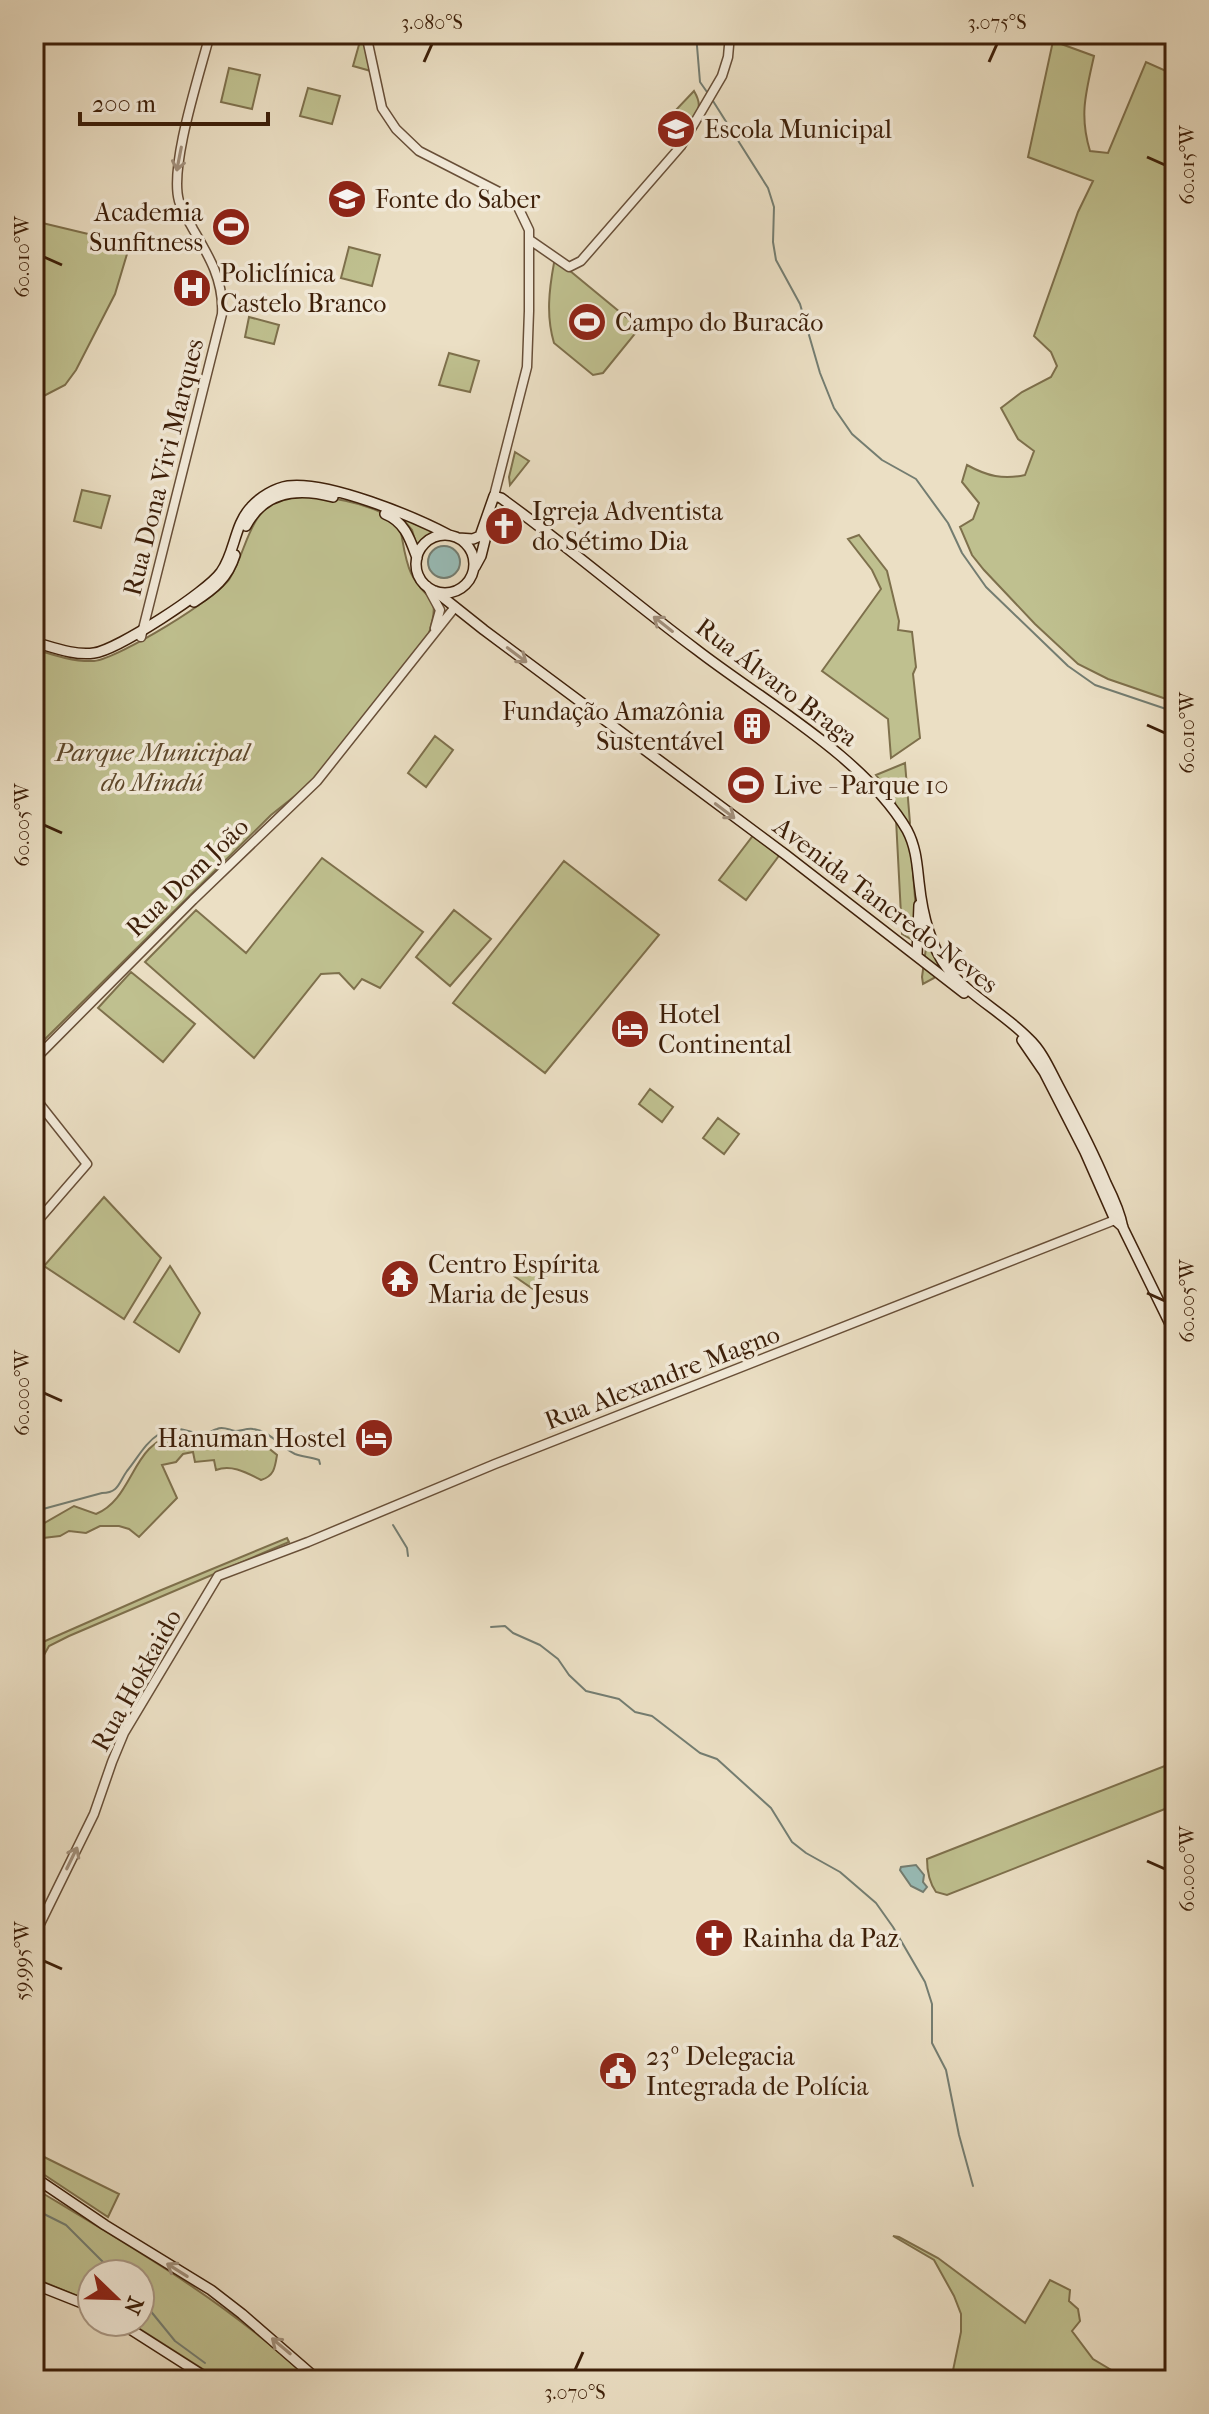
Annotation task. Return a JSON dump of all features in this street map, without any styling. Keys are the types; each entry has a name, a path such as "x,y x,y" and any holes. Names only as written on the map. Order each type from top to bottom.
{"main road":[{"path":"34,645 90,654 117,646 142,633 221,583 229,571 249,520 266,502 282,493 322,494 398,521 405,529 417,558 419,576 431,588 454,591 471,576 471,553 454,537 400,514 324,488 284,486 267,494 245,514 226,562 213,581 142,633"},
{"name":"Rua Dom João","path":"455,607 481,556 494,496"},
{"name":"Rua Álvaro Braga","path":"494,496 504,500 697,651 864,775 907,831 917,855 927,926 946,967"},
{"path":"417,558 423,545 435,537 473,539 480,536 491,509"},
{"name":"Avenida Tancredo Neves","path":"431,588 917,955 1027,1045 1085,1152 1175,1334"},
{"path":"917,955 919,886"},
{"name":"Avenida Tancredo Neves","path":"946,967 1032,1041 1074,1115 1120,1222"},
{"path":"34,2177 211,2290 318,2380"},
{"path":"34,2284 76,2301"},
{"path":"144,2338 210,2380"}],"street":[{"name":"Rua Dona Vivi Marques","path":"142,633 222,314 222,291 216,271 179,201 177,184 178,160 210,34"},
{"path":"366,34 382,108 396,129 419,151 513,201 526,221 530,240 527,367 494,496"},
{"path":"530,240 569,267 581,261 681,146 722,76 730,34"},
{"name":"Rua Dom João","path":"425,646 437,624 440,610 431,588"},
{"name":"Rua Dom João","path":"34,1060 317,781 455,607"},
{"path":"34,1097 87,1164 34,1225"},
{"name":"Rua Alexandre Magno","path":"218,1576 495,1464 1120,1222"},
{"name":"Rua Hokkaido","path":"34,1936 94,1814 124,1733 218,1576"}],"green space":[{"path":"362,34 365,34 371,71 353,66"},
{"path":"1053,41 1094,56 1084,115 1090,151 1108,153 1146,62 1175,75 1175,702 1108,679 1078,664 984,570 972,555 960,527 973,519 979,503 962,482 967,465 995,476 1025,475 1034,451 1018,439 1001,408 1022,392 1051,377 1057,366 1051,352 1034,336 1078,212 1093,181 1028,157"},
{"path":"229,68 260,75 252,109 221,102"},
{"path":"308,88 340,96 332,124 300,116"},
{"path":"694,91 699,102 697,112 693,120 687,116 683,120 673,113"},
{"path":"34,221 130,244 115,294 76,370 65,385 34,401"},
{"path":"349,247 380,255 372,286 341,278"},
{"path":"558,261 638,327 603,373 593,375 554,343 549,303 554,263"},
{"path":"249,317 279,325 274,344 245,337"},
{"path":"449,353 479,361 470,392 439,385"},
{"path":"515,452 529,461 510,485 509,477"},
{"path":"82,490 110,496 101,528 74,521"},
{"name":"Parque Municipal do Mindú","path":"287,495 331,498 360,504 399,523 411,573 433,604 429,633 315,780 271,815 34,1050 34,649 71,659 94,661 124,650 167,626 222,587 230,578 256,520 264,510"},
{"path":"401,517 441,533 429,536 418,550 412,530"},
{"path":"859,535 887,571 899,621 898,630 912,632 920,738 891,758 888,719 822,671 881,589 872,570 848,539"},
{"path":"435,736 453,750 426,787 408,773"},
{"path":"905,763 910,823 906,829 912,859 918,937 931,942 940,962 934,978 923,984 926,948 902,934 895,800 876,775"},
{"path":"755,833 781,853 746,900 719,880"},
{"path":"322,858 423,932 380,988 362,979 354,989 339,973 321,974 254,1058 145,962 196,910 246,953"},
{"path":"564,861 659,935 545,1073 453,1003"},
{"path":"454,910 491,939 450,986 416,957"},
{"path":"131,972 195,1024 163,1062 98,1008"},
{"path":"650,1089 673,1107 662,1122 639,1104"},
{"path":"718,1118 739,1134 724,1154 703,1138"},
{"path":"104,1197 161,1258 124,1319 44,1266"},
{"path":"524,1262 546,1277 536,1291 514,1276"},
{"path":"170,1266 200,1313 179,1352 134,1322"},
{"path":"179,1434 196,1438 242,1435 256,1438 277,1455 274,1468 269,1476 261,1480 234,1469 216,1470 214,1460 195,1462 193,1452 183,1454 176,1462 162,1465 177,1498 139,1537 119,1526 100,1526 86,1533 69,1531 34,1543 34,1529 74,1506 96,1514 109,1506 151,1447"},
{"path":"287,1538 289,1542 49,1646 34,1673 37,1645 34,1646 34,1629 40,1643 43,1642"},
{"path":"1175,1762 1175,1805 947,1895 936,1892 928,1873 927,1859"},
{"path":"34,2152 119,2194 108,2217 34,2168"},
{"path":"34,2188 148,2258 76,2258 76,2295 34,2278"},
{"path":"893,2236 938,2258 1025,2323 1050,2280 1070,2290 1069,2301 1078,2309 1080,2321 1072,2331 1093,2359 1128,2380 951,2380 961,2332 961,2314 954,2296 934,2260"},
{"path":"156,2263 246,2325 310,2380 220,2380 154,2338"}],"water":[{"path":"444,546 455,551 460,562 455,573 444,578 433,573 428,562 433,551"},
{"path":"916,1865 924,1875 923,1882 927,1887 923,1892 911,1886 900,1870 901,1867"}],"waterway":[{"path":"696,34 700,82 707,92"},
{"path":"713,101 768,188 774,207 776,260 800,304 820,373 834,408 852,434 882,460 916,479 948,523 962,553 986,587 1068,666 1095,685 1175,712"},
{"path":"34,1517 43,1509 112,1491 150,1442 171,1429 202,1434 222,1428 259,1430 295,1454 319,1460 320,1464"},
{"path":"393,1525 407,1548 408,1556"},
{"path":"491,1627 505,1626 540,1645 558,1659 586,1691 619,1699 635,1712 652,1716 700,1753 717,1759 771,1808 792,1842 840,1872 876,1903 925,1982 932,2004 932,2043 946,2070 973,2186"},
{"path":"34,2209 66,2225 99,2258"},
{"path":"156,2318 175,2341 205,2363"}],"place":[{"name":"Escola Municipal","path":"676,129"},
{"name":"Fonte do Saber","path":"347,199"},
{"name":"Academia Sunfitness","path":"231,227"},
{"name":"Policlínica Castelo Branco","path":"192,288"},
{"name":"Campo do Buracão","path":"587,322"},
{"name":"Igreja Adventista do Sétimo Dia","path":"504,526"},
{"name":"Fundação Amazônia Sustentável","path":"752,726"},
{"name":"Live - Parque 10","path":"746,785"},
{"name":"Hotel Continental","path":"630,1029"},
{"name":"Centro Espírita Maria de Jesus","path":"400,1279"},
{"name":"Hanuman Hostel","path":"374,1438"},
{"name":"Rainha da Paz","path":"714,1938"},
{"name":"23º Delegacia Integrada de Polícia","path":"618,2071"}]}
